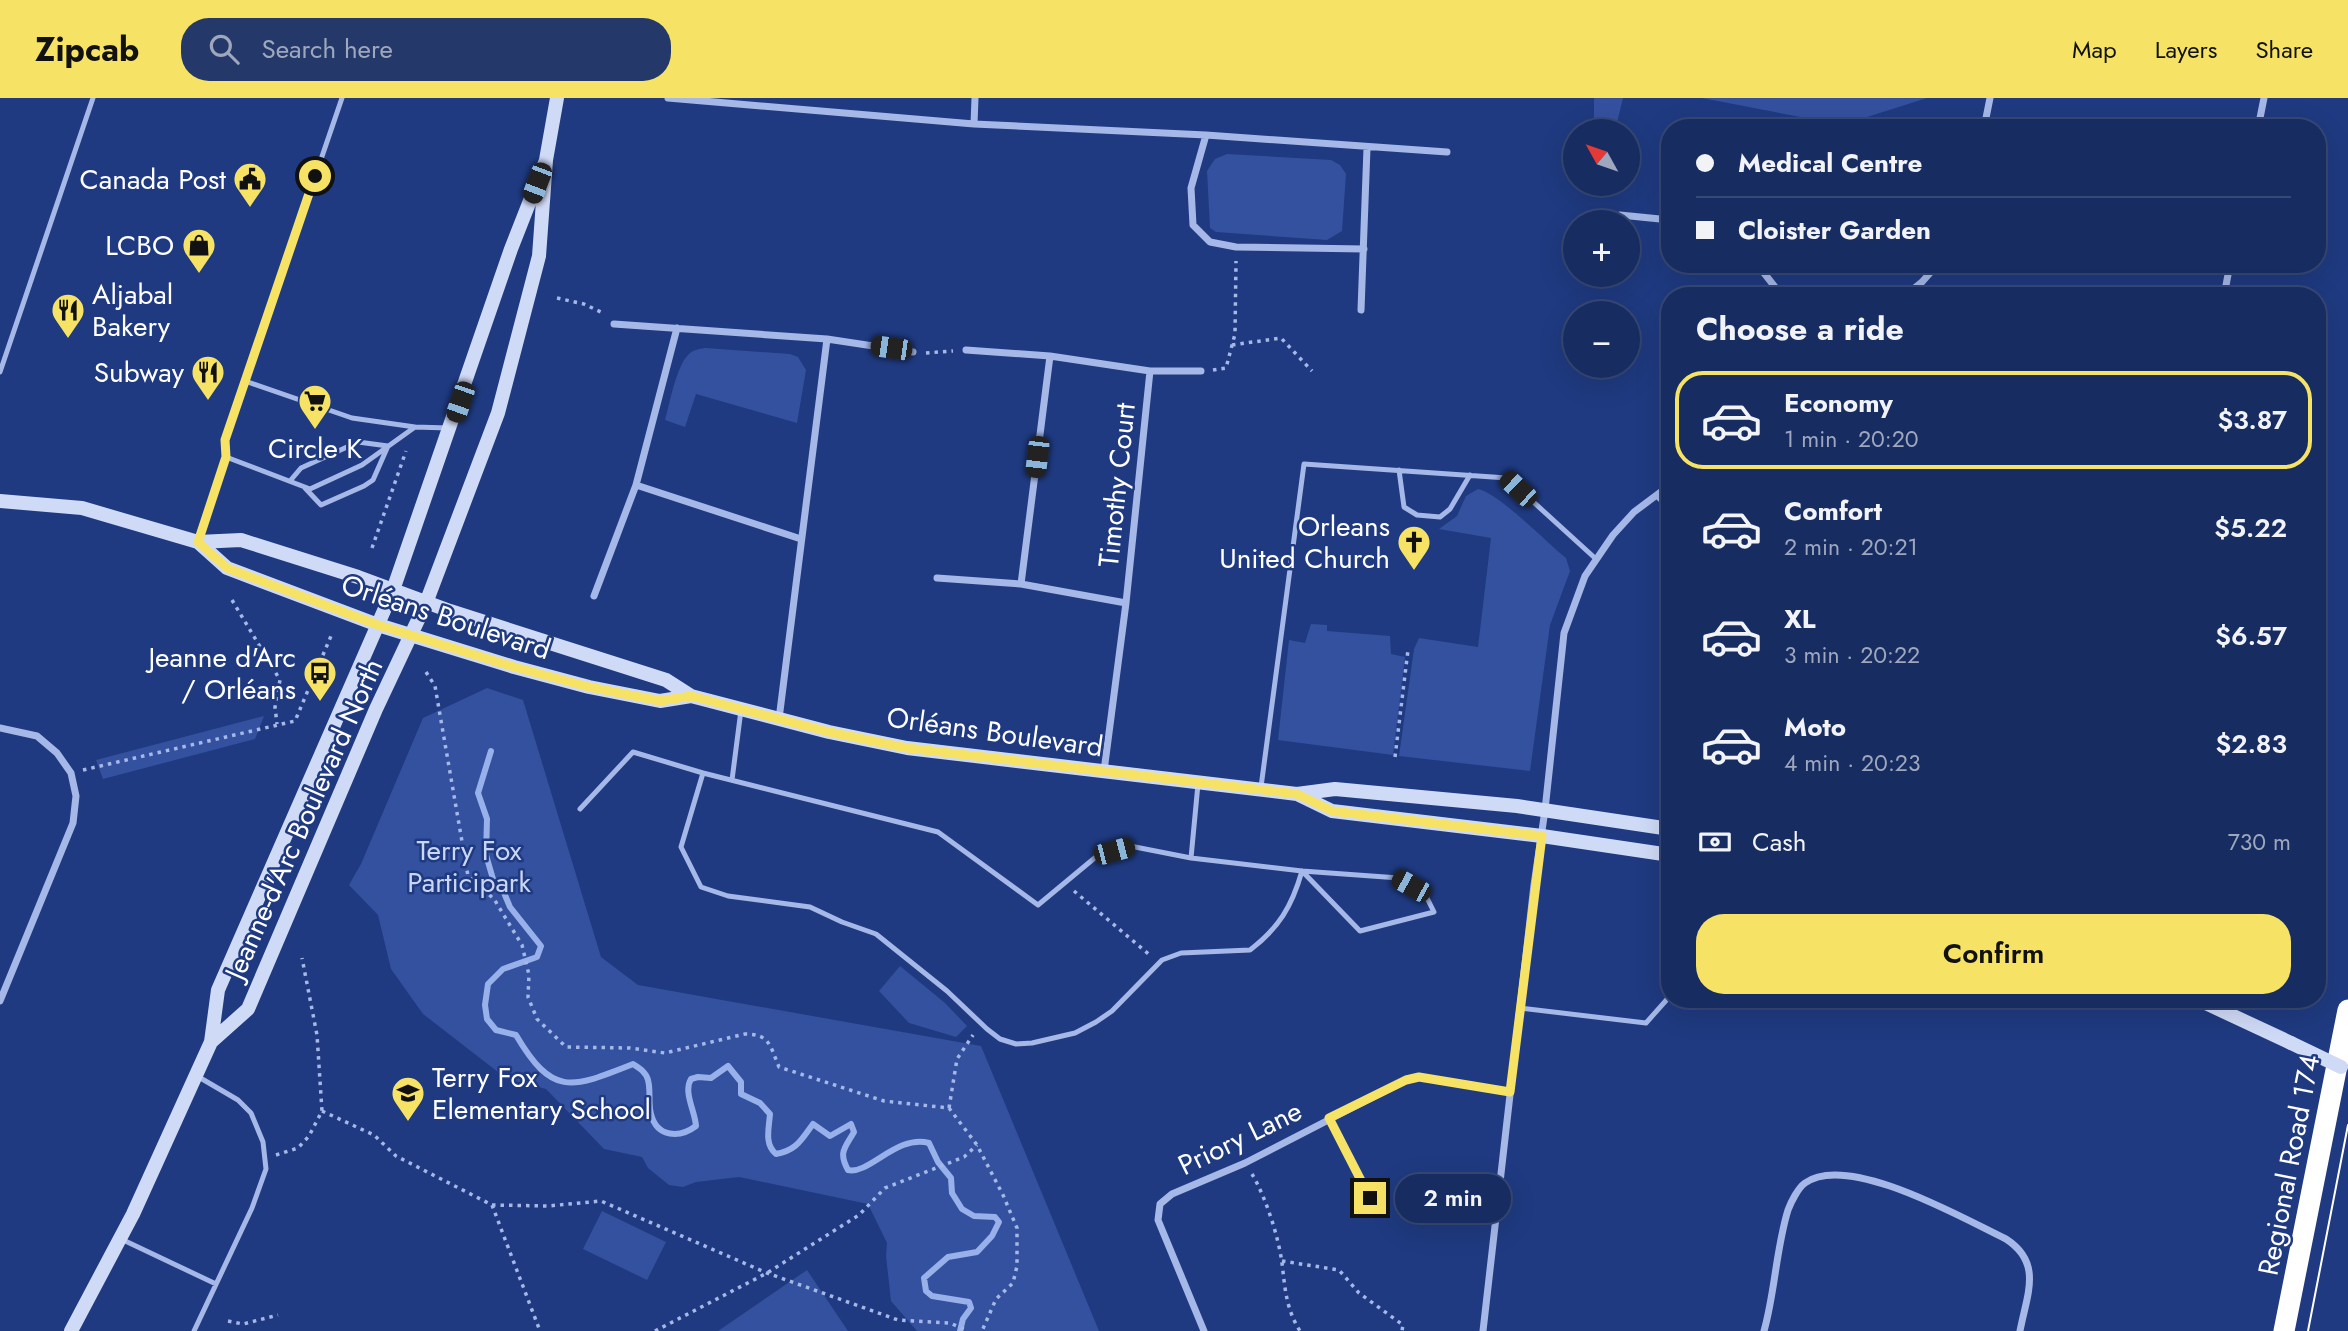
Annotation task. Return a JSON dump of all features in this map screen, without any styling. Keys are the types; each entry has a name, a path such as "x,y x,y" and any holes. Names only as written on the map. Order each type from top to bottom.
{"highway":[{"name":"Regional Road 174","path":"2284,1331 2348,1010"}],"main road":[{"name":"Jeanne-d'Arc Boulevard North","path":"211,1042 248,1009 376,709 426,603 498,413 539,257 545,160 557,98"},
{"name":"Jeanne-d'Arc Boulevard North","path":"71,1331 133,1214 211,1042 218,990 393,590 511,249 545,160"},
{"name":"Orléans Boulevard","path":"0,501 82,508 198,542 241,540 666,680 691,696 829,732 907,748 1297,794 1335,789 1545,810 1661,828"},
{"name":"Orléans Boulevard","path":"198,542 227,568 378,625 589,687 660,701 691,696"},
{"name":"Orléans Boulevard","path":"1297,794 1332,811 1542,836 1661,854"},
{"path":"2216,1008 2348,1070"}],"street":[{"path":"668,98 974,124 1206,135 1447,152"},
{"path":"974,124 975,98"},
{"path":"1986,119 1990,98"},
{"path":"2260,119 2264,98"},
{"path":"1206,135 1191,188 1193,225 1210,242 1236,247 1364,249"},
{"path":"1361,310 1367,148"},
{"path":"1640,217 1661,219"},
{"path":"1764,273 1775,287"},
{"path":"1916,287 1930,273"},
{"path":"614,324 827,339 913,352"},
{"path":"594,596 636,485 677,328"},
{"path":"779,719 827,339"},
{"name":"Timothy Court","path":"966,350 1050,356 1150,371 1201,371"},
{"path":"1021,584 1050,356"},
{"name":"Timothy Court","path":"1103,772 1126,603 1150,371"},
{"path":"636,485 801,539"},
{"path":"1484,1331 1564,633 1584,576 1613,535 1634,513 1661,492"},
{"path":"1657,495 1661,499"},
{"name":"Timothy Court","path":"937,578 1021,584 1126,603"},
{"path":"0,728 37,736 57,753 71,773 76,796 73,823 0,1001"},
{"name":"Priory Lane","path":"1204,1331 1158,1220 1160,1204 1172,1194 1245,1163 1406,1080 1419,1077 1510,1092"},
{"path":"1329,1118 1370,1198"},
{"path":"1763,1331 1789,1209 1805,1183 1823,1176 1843,1176 1901,1189 2018,1247 2028,1260 2030,1280 2020,1331"}],"lane":[{"path":"0,372 93,98"},
{"path":"198,542 226,457 225,440 342,98"},
{"path":"245,381 352,418 415,427 451,428"},
{"path":"226,457 310,489 362,465 415,427"},
{"path":"290,481 301,468 358,442 388,446"},
{"path":"303,486 321,505 364,486 373,480 388,446"},
{"path":"1260,790 1304,464 1507,478 1596,559"},
{"path":"1399,470 1404,507 1417,515 1440,517 1450,509 1470,475"},
{"path":"732,780 741,710"},
{"path":"580,810 633,752 703,773 938,832 1038,905 1097,856 1130,846 1191,858 1302,871 1399,878 1424,892 1434,912 1360,931 1302,871"},
{"path":"703,773 681,847 701,887 728,896 810,907 876,934 947,991 1000,1039 1016,1044 1075,1033 1112,1011 1159,963 1181,953 1250,950 1277,924 1294,898 1302,871"},
{"path":"1191,858 1198,783"},
{"path":"1520,1008 1646,1023 1661,1006"},
{"path":"194,1331 252,1208 266,1169 263,1142 251,1113 238,1100 196,1076"},
{"path":"120,1239 216,1284"}],"path":[{"path":"1201,371 1226,369 1235,334 1236,247"},
{"path":"557,298 608,315 614,324"},
{"path":"1232,345 1280,338 1312,371"},
{"path":"913,352 966,350"},
{"path":"372,548 407,447"},
{"path":"233,600 280,680 275,707 277,724"},
{"path":"71,773 295,721 331,636"},
{"path":"1395,757 1408,650"},
{"path":"426,672 436,686 468,876 494,899 522,945 529,975 528,997 537,1019 566,1047 630,1048 665,1053 744,1034 757,1034 768,1041 779,1067 884,1101 949,1108"},
{"path":"1064,884 1159,963"},
{"path":"265,1158 298,1148 309,1136 322,1111 317,1035 302,958"},
{"path":"981,1023 957,1059 949,1108 977,1146 1017,1228 1017,1266 1013,1283 996,1299 982,1331"},
{"path":"322,1111 374,1135 396,1156 492,1205 548,1206 601,1201 767,1273 898,1320 950,1324 968,1331"},
{"path":"655,1331 767,1273 859,1215 885,1188 964,1157 977,1146"},
{"path":"1245,1163 1262,1192 1282,1261 1285,1297 1300,1331"},
{"path":"492,1205 540,1331"},
{"path":"1282,1261 1339,1270 1359,1293 1403,1325 1402,1331"},
{"path":"228,1321 243,1324 278,1315"},
{"path":"243,1324 246,1331"}],"green space":[{"path":"1594,98 1623,98 1618,119 1594,119"},
{"path":"1702,98 1927,98 1861,119 1811,119"},
{"path":"1227,154 1331,160 1340,165 1346,174 1342,231 1327,240 1216,232 1210,228 1207,171 1215,159"},
{"path":"705,348 790,354 798,357 806,370 797,423 696,394 685,427 665,420 684,360 692,352"},
{"path":"1478,489 1523,519 1566,558 1570,571 1550,625 1530,771 1399,756 1414,649 1419,638 1478,647 1491,538 1439,529 1457,516 1466,496"},
{"path":"1311,624 1327,625 1327,631 1390,636 1391,654 1405,657 1393,755 1278,740 1289,640 1305,643"},
{"name":"Terry Fox Participark","path":"487,688 523,700 601,957 638,985 981,1046 1099,1331 917,1331 891,1301 887,1243 868,1204 739,1177 696,1182 683,1187 669,1185 648,1168 642,1157 604,1149 546,1089 507,1079 423,1014 391,969 378,915 349,885 361,864 423,718"},
{"path":"264,716 255,739 103,779 96,760"},
{"path":"900,966 945,1003 967,1026 956,1037 909,1023 879,991"},
{"path":"602,1211 666,1242 647,1280 583,1249"},
{"path":"807,1270 848,1331 718,1331"}],"waterway":[{"path":"491,751 478,793 487,819 486,855 493,879 502,888 510,907 541,946 537,957 503,969 488,984 485,1005 487,1019 496,1030 516,1035 541,1069 553,1078 579,1082 633,1064 647,1077 650,1110 654,1122 658,1128 670,1134 683,1133 696,1126 688,1090 691,1079 711,1078 728,1066 741,1082 741,1094 760,1103 770,1114 769,1141 776,1154 794,1147 813,1124 830,1136 851,1124 854,1132 843,1154 848,1170 865,1167 906,1144 929,1143 938,1162 951,1178 952,1193 962,1209 974,1216 995,1217 999,1222 992,1236 977,1252 948,1257 924,1278 926,1291 932,1296 969,1302 971,1308 963,1319 960,1331"}],"tram line":[{"path":"2308,1331 2348,1125"}],"place":[{"name":"Canada Post","path":"250,209"},
{"name":"LCBO","path":"199,275"},
{"name":"Aljabal Bakery","path":"68,340"},
{"name":"Subway","path":"208,402"},
{"name":"Circle K","path":"315,431"},
{"name":"Orleans United Church","path":"1414,572"},
{"name":"Jeanne d'Arc / Orléans","path":"320,703"},
{"name":"Terry Fox Elementary School","path":"408,1123"}],"route":[{"path":"315,176 225,440 226,457 198,542 227,568 332,605 378,625 589,687 660,701 691,696 829,732 907,748 1297,794 1332,811 1542,836 1510,1092 1419,1077 1406,1080 1329,1118 1370,1198"}]}
